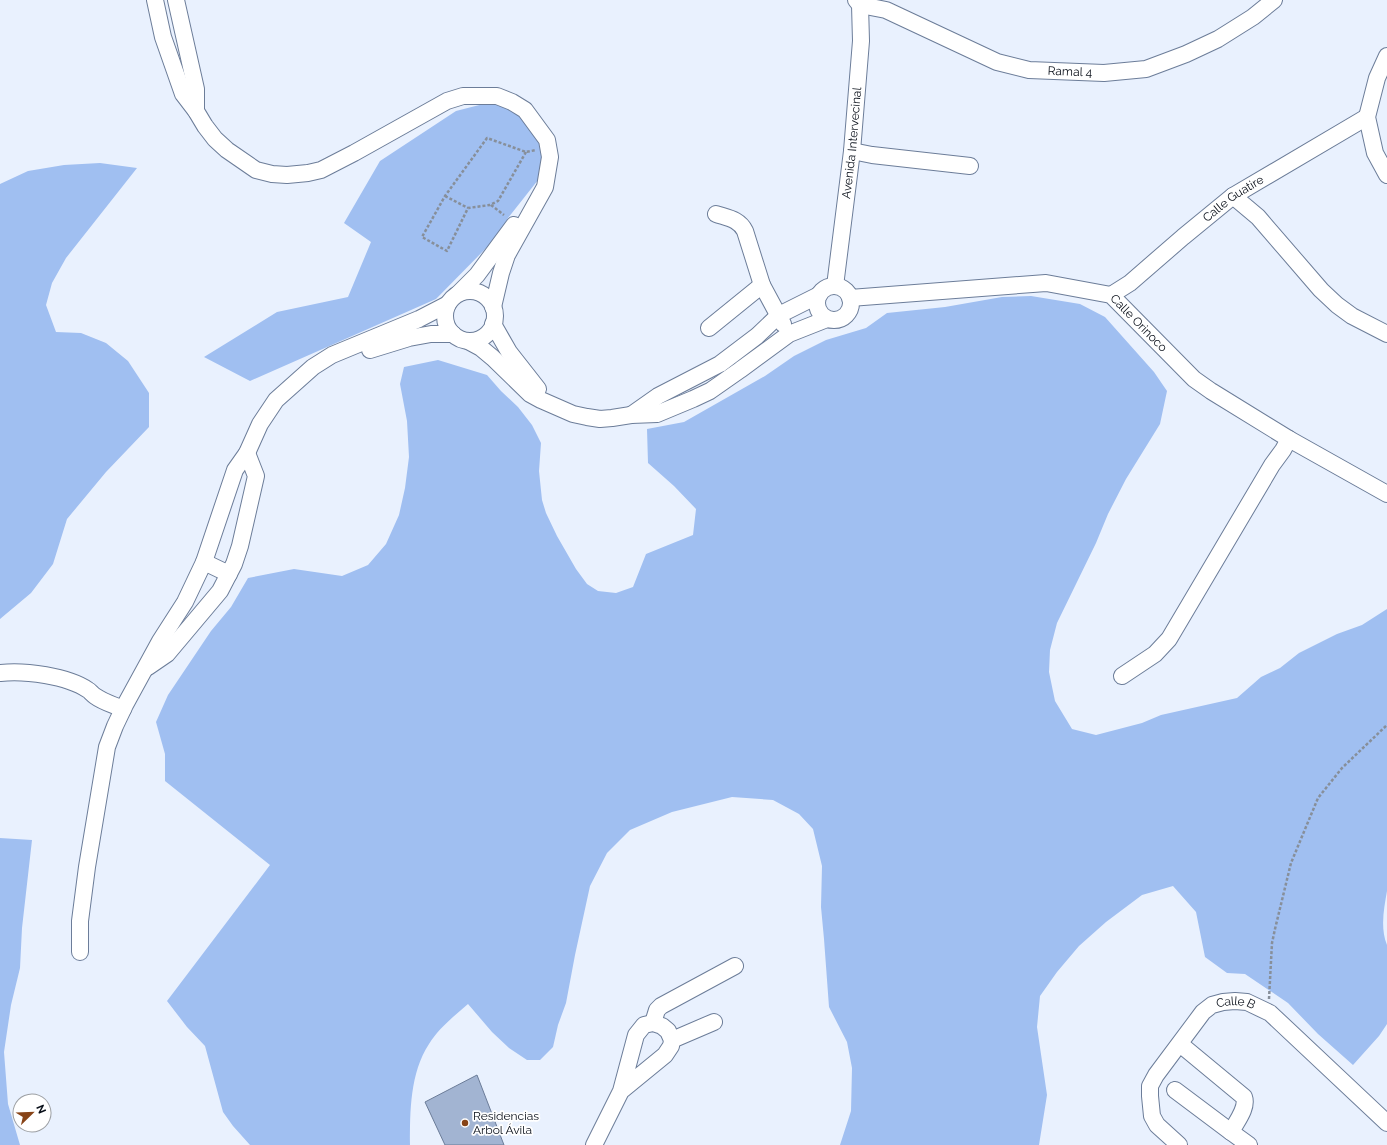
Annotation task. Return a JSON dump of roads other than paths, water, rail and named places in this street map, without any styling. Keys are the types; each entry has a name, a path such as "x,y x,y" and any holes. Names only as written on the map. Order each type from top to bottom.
{"street":[{"name":"Ramal 4","path":"858,2 886,10 997,62 1029,70 1104,73 1146,69 1186,54 1218,39 1253,17 1274,0"},
{"name":"Avenida Intervecinal","path":"835,286 852,152 861,41 858,2"},
{"path":"196,110 196,89 177,4 156,6 163,37 183,94 196,110 205,126 215,139 227,150 256,170 272,174 287,175 308,173 335,164 447,100 463,96 497,96 512,102 525,110 547,140 550,157 545,187 507,255 493,307 493,324 484,336 468,341"},
{"path":"1387,56 1378,78 1367,117 1375,153 1387,175"},
{"name":"Calle Guatire","path":"1111,295 1130,283 1233,196 1367,117"},
{"path":"852,152 970,166"},
{"path":"1233,196 1258,217 1337,305 1352,316 1387,334"},
{"path":"537,201 524,212 478,275 453,298 445,311 445,319 448,328 453,334 460,339 468,341 493,358 530,394 573,414 587,418 600,419 631,415 657,414 693,399 710,391 722,383 789,334 828,319 838,319 846,314 850,304 850,298 842,289 835,286 826,288 819,295 779,315 756,336 720,364 658,396 631,415"},
{"path":"716,214 736,220 742,224 762,285 789,334"},
{"name":"Calle Orinoco","path":"850,298 1046,283 1111,295 1194,379 1289,439 1387,494"},
{"path":"709,328 762,285"},
{"path":"80,952 80,921 107,747 125,705 160,641 185,602 204,562 235,470 247,453 260,424 276,400 313,367 332,355 419,319 466,291 474,291 482,294 488,299 493,307"},
{"path":"819,295 817,304 818,308 828,319"},
{"path":"493,324 509,352 551,404"},
{"path":"313,367 336,364 360,354 409,338 431,334 453,334"},
{"path":"685,382 683,386 684,392 688,397 693,399"},
{"path":"1122,676 1155,654 1169,639 1272,465 1289,439"},
{"path":"146,668 167,654 220,591 234,564 240,546 256,476 247,453"},
{"path":"204,562 229,574"},
{"path":"0,673 12,671 39,674 67,680 88,690 98,688 125,705"},
{"path":"653,1023 657,1010 661,1006 734,966"},
{"name":"Calle B","path":"1179,1145 1157,1125 1152,1116 1150,1086 1156,1075 1203,1012 1212,1005 1229,1001 1247,1002 1270,1013 1387,1123"},
{"path":"672,1040 714,1022"},
{"path":"594,1145 621,1091 636,1035 644,1025 653,1023 662,1026 668,1031 672,1040 671,1046 665,1055 621,1091"},
{"path":"1180,1044 1244,1097 1246,1102 1245,1106 1232,1132"},
{"path":"1175,1090 1249,1145"}],"place":[{"name":"Residencias Arbol Ávila","path":"465,1123"}]}
